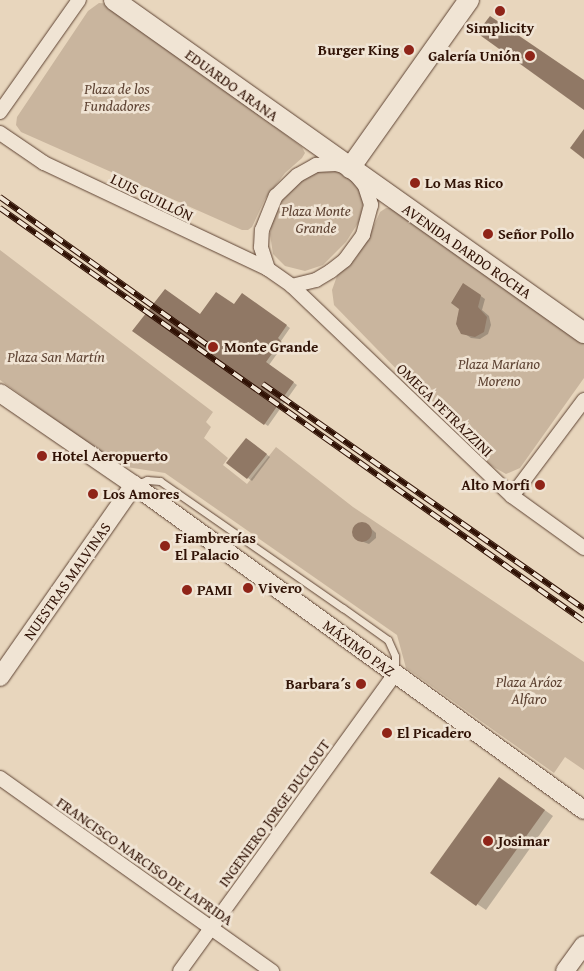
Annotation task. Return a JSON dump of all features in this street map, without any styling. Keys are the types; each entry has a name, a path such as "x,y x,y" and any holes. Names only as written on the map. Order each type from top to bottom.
{"main road":[{"name":"EDUARDO ARANA","path":"114,0 350,168"},
{"path":"350,168 469,0"},
{"name":"AVENIDA DARDO ROCHA","path":"350,168 584,333"}],"street":[{"path":"0,112 79,0"},
{"name":"LUIS GUILLÓN","path":"0,133 44,163 268,269 292,286"},
{"path":"268,269 261,246 262,230 276,196 298,175 316,165 336,164 350,168 365,186 371,205 363,235 345,260 332,271 316,280 292,286"},
{"name":"OMEGA PETRAZZINI","path":"292,286 512,496 584,548"},
{"name":"MÁXIMO PAZ","path":"0,393 134,485 584,810"},
{"path":"512,496 584,400"},
{"name":"NUESTRAS MALVINAS","path":"0,677 134,485"},
{"name":"INGENIERO JORGE DUCLOUT","path":"180,971 395,674"},
{"name":"FRANCISCO NARCISO DE LAPRIDA","path":"0,778 272,971"},
{"path":"565,971 584,944"}],"lane":[{"path":"134,485 147,480 160,481 388,640 395,656 395,674"}],"green space":[{"name":"Plaza de los Fundadores","path":"99,3 111,4 302,147 305,153 302,158 285,173 265,199 252,227 248,230 242,230 21,132 16,125 17,117 88,11"},
{"name":"Plaza Monte Grande","path":"341,169 355,182 361,195 363,203 360,220 346,242 323,265 305,271 285,266 273,254 270,234 272,221 285,195 300,180 321,170"},
{"name":"Plaza Mariano Moreno","path":"386,208 393,208 584,343 584,378 520,468 506,474 490,465 334,305 332,290 337,276 356,258 380,212"},
{"name":"Plaza Aráoz Alfaro","path":"0,250 213,412 206,422 211,427 204,438 228,458 223,465 247,484 276,447 353,507 584,662 584,770 565,757 554,773 406,668 397,635 165,473 120,466 0,380"}],"building":[{"name":"Galería Unión","path":"490,16 584,80 584,110 477,33"},
{"path":"584,129 584,159 570,148"},
{"path":"463,283 481,295 478,307 487,317 484,332 475,337 461,334 456,324 459,309 451,303"},
{"path":"165,289 200,314 216,292 234,304 242,293 287,325 278,338 281,341 266,362 294,382 264,425 132,331"},
{"path":"246,438 267,454 247,479 226,463"},
{"path":"358,522 366,522 372,528 372,536 366,542 358,542 352,536 352,528"},
{"name":"Josimar","path":"499,777 545,810 476,906 430,873"}],"railway":[{"path":"0,197 212,348"},
{"path":"0,208 584,621"},
{"path":"263,384 584,609"}],"place":[{"name":"Simplicity","path":"500,11"},
{"name":"Burger King","path":"409,50"},
{"name":"Galería Unión","path":"530,56"},
{"name":"Lo Mas Rico","path":"415,183"},
{"name":"Señor Pollo","path":"488,234"},
{"name":"Monte Grande","path":"213,347"},
{"name":"Hotel Aeropuerto","path":"42,456"},
{"name":"Alto Morfi","path":"540,485"},
{"name":"Los Amores","path":"93,494"},
{"name":"Fiambrerías El Palacio","path":"165,546"},
{"name":"Vivero","path":"248,588"},
{"name":"PAMI","path":"187,590"},
{"name":"Barbara´s","path":"361,684"},
{"name":"El Picadero","path":"387,733"},
{"name":"Josimar","path":"488,841"}],"park label":[{"name":"Plaza San Martín","path":"56,357"}]}
